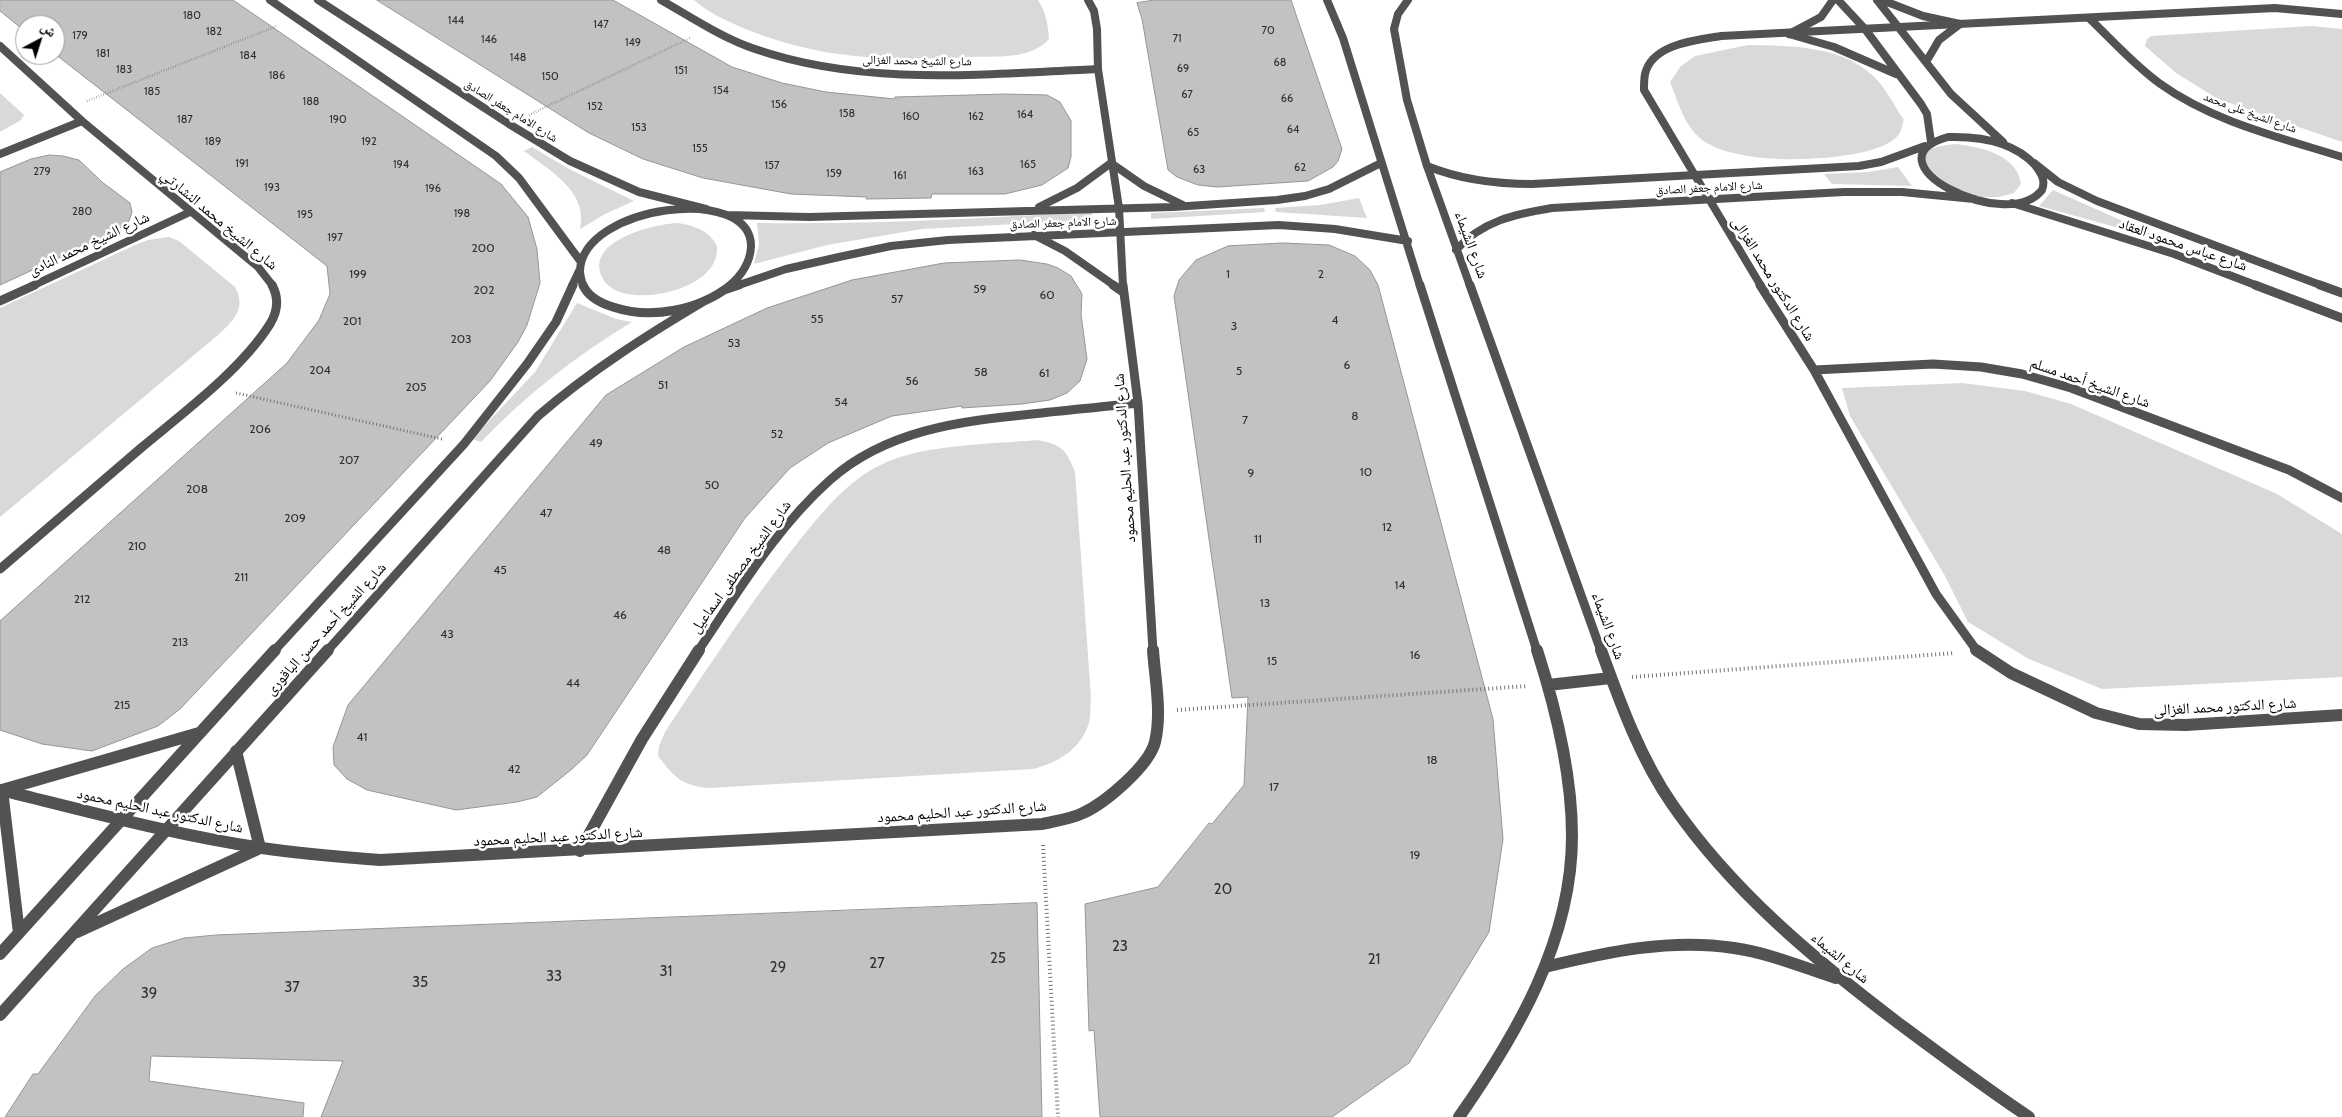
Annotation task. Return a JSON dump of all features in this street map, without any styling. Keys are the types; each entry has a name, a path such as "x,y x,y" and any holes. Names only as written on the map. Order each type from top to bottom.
{"street":[{"path":"270,0 448,121 496,156 519,178 580,266 584,288 597,302 619,310 655,313 677,310 706,300 724,290 742,274 751,257 751,240 743,226 727,215 706,209 655,211 630,219 602,235 591,245 580,266"},
{"name":"شارع الامام جعفر الصادق","path":"318,0 509,124 570,160 638,192 706,209"},
{"name":"شارع الشيخ محمد الغزالى","path":"660,0 746,46 769,54 815,64 860,71 957,74 1098,69"},
{"name":"شارع الدكتور عبد الحليم محمود","path":"1,790 166,830 260,848 319,856 380,860 1042,824 1082,814 1117,791 1137,771 1154,744 1157,711 1138,403 1123,292 1119,208 1098,69 1097,29 1094,11 1088,0"},
{"path":"1327,0 1343,38 1381,163 1408,242 1548,685 1561,740 1570,804 1571,857 1562,912 1545,967 1514,1034 1459,1117"},
{"name":"شارع الشيماء","path":"1408,0 1398,14 1394,29 1407,100 1427,166 1611,678 1641,749 1672,803 1714,859 1768,916 1839,979 1970,1077 2029,1117"},
{"path":"1789,34 1822,18 1831,7 1833,0"},
{"path":"1838,0 1865,29 1927,114 1928,144 1920,158 1925,171 1945,187 1974,199 2012,203 2031,199 2042,190 2044,182 2041,172 2034,163"},
{"path":"1877,0 1898,28 1973,117 2010,147"},
{"path":"1882,0 1923,16 1960,24"},
{"name":"شارع الدكتور محمد الغزالى","path":"2342,14 2304,9 2275,8 1721,36 1685,41 1658,54 1645,72 1644,90 1694,176 1814,370 1936,594 1977,651 2010,673 2096,713 2139,724 2186,726 2342,715"},
{"name":"شارع الشيخ على محمد","path":"2090,18 2157,82 2179,97 2206,111 2236,123 2342,158"},
{"path":"1926,62 1934,45 1945,34 1960,24"},
{"path":"1789,34 1856,56 1898,75"},
{"name":"شارع الشيخ محمد النشارتي","path":"0,46 82,121 258,267 270,279 276,292 278,308 270,326 211,388 0,569"},
{"path":"0,154 82,121"},
{"name":"شارع الامام جعفر الصادق","path":"1427,166 1446,175 1464,180 1502,185 1859,166 1881,162 1948,137 1972,137 2010,147"},
{"name":"شارع عباس محمود العقاد","path":"2010,147 2058,182 2105,204 2342,293"},
{"path":"1034,210 1065,197 1090,181 1111,163 1144,186 1187,206"},
{"name":"شارع الامام جعفر الصادق","path":"727,215 809,216 1119,208 1278,200 1305,196 1329,188 1381,163"},
{"name":"شارع الامام جعفر الصادق","path":"1456,250 1466,238 1492,222 1518,214 1552,208 1873,191 1974,199"},
{"name":"شارع عباس محمود العقاد","path":"2012,203 2174,254 2342,318"},
{"name":"شارع الشيخ محمد النادى","path":"0,301 190,212"},
{"name":"شارع الامام جعفر الصادق","path":"724,290 786,269 891,246 948,240 1034,234 1287,225 1335,228 1408,242"},
{"path":"1034,234 1065,251 1123,292"},
{"name":"شارع الشيخ أحمد حسن الباقورى","path":"0,954 121,818 464,444 527,364 556,322 580,266"},
{"name":"شارع الشيخ أحمد حسن الباقورى","path":"0,1015 538,416 567,390 609,359 706,300"},
{"name":"شارع الشيخ أحمد مسلم","path":"1814,370 1946,365 2004,370 2071,388 2289,470 2342,498"},
{"name":"شارع الشيخ مصطفى اسماعيل","path":"580,850 642,739 749,576 795,516 831,479 863,457 897,440 929,429 975,420 1138,403"},
{"path":"1548,685 1611,678"},
{"path":"20,933 1,790 200,732"},
{"path":"72,934 260,848 236,751"},
{"path":"1545,967 1634,947 1679,944 1734,948 1839,979"}],"path":[{"path":"68,108 297,18"},
{"path":"509,124 711,28"},
{"path":"211,388 464,444"},
{"path":"1611,678 1977,651"},
{"path":"1157,711 1548,685"},
{"path":"1042,824 1058,1117"}],"shaded area":[{"path":"694,0 1038,0 1046,19 1049,39 1033,51 1013,56 911,59 855,56 800,47 772,39 724,19"},
{"path":"2311,26 2342,29 2342,142 2218,99 2176,73 2145,46 2147,39 2151,36"},
{"path":"1748,45 1800,47 1835,54 1851,60 1865,69 1885,90 1904,120 1900,133 1889,143 1873,149 1854,154 1809,159 1769,159 1736,154 1712,146 1699,138 1688,124 1670,82 1681,66 1695,56"},
{"path":"0,93 24,115 21,120 0,132"},
{"path":"1955,144 1986,150 2005,159 2013,166 2021,184 2014,193 1999,197 1979,197 1939,183 1922,161 1924,156 1927,152 1939,146"},
{"path":"532,147 571,170 634,201 605,214 580,229 581,216 579,204 573,193 555,174 524,151"},
{"path":"1898,167 1912,186 1832,184 1824,174 1868,172"},
{"path":"2053,190 2170,242 2039,206"},
{"path":"1359,198 1367,218 1276,212 1275,208 1320,205"},
{"path":"1264,208 1265,212 1151,219 1151,213"},
{"path":"1092,212 1091,220 922,229 827,245 754,264 759,244 757,223 883,222"},
{"path":"678,223 706,232 717,246 714,263 704,275 685,287 659,294 632,295 619,292 609,286 602,277 599,264 603,253 625,236 654,227"},
{"path":"169,237 179,241 235,287 240,301 237,314 218,335 0,517 0,308 135,245 148,240"},
{"path":"577,303 616,319 632,322 572,362 534,392 481,442 472,439 535,372"},
{"path":"1962,383 2025,391 2071,404 2277,494 2342,534 2342,677 2102,689 2029,659 1968,622 1945,576 1850,416 1842,388"},
{"path":"1038,440 1053,444 1062,449 1069,458 1075,472 1091,698 1089,723 1080,741 1074,748 1051,763 1033,769 709,788 685,783 669,770 658,756 659,746 665,732 725,642 788,555 821,514 845,489 873,469 906,455 943,448"}],"building":[{"path":"0,0 233,0 501,184 528,217 537,249 540,283 527,325 518,342 490,381 180,709 158,726 92,751 42,744 0,730 0,621 287,363 319,320 330,294 327,266 65,62 65,15 15,15 15,23 0,11"},
{"path":"377,0 613,0 732,67 782,83 826,92 895,99 895,97 1006,94 1047,95 1060,102 1071,121 1071,157 1068,168 1042,185 1005,194 932,194 931,198 866,199 867,197 791,194 703,178 643,159 589,133"},
{"path":"1155,0 1291,0 1342,149 1338,161 1333,167 1308,181 1217,187 1198,185 1177,177 1168,170 1142,19 1137,3"},
{"path":"50,155 79,160 102,182 130,203 132,212 129,221 115,232 0,285 0,172 31,159"},
{"path":"1283,243 1329,245 1355,256 1370,270 1378,285 1493,719 1503,839 1489,932 1409,1063 1332,1117 1100,1117 1094,1030 1089,1031 1085,904 1158,887 1209,823 1212,824 1244,785 1248,697 1232,698 1174,296 1179,280 1196,260 1228,246"},
{"path":"1020,260 1047,264 1058,268 1071,276 1082,294 1081,314 1087,359 1080,381 1067,393 1050,400 1022,404 962,408 962,406 892,416 828,443 790,468 745,518 587,755 537,797 517,802 456,810 367,790 347,779 334,765 333,747 348,705 606,395 684,347 767,308 852,280 944,263"},
{"path":"1037,903 1042,1117 321,1117 343,1061 151,1056 149,1081 304,1103 303,1117 5,1117 33,1074 38,1074 95,996 123,969 152,948 184,938 216,935"}]}
